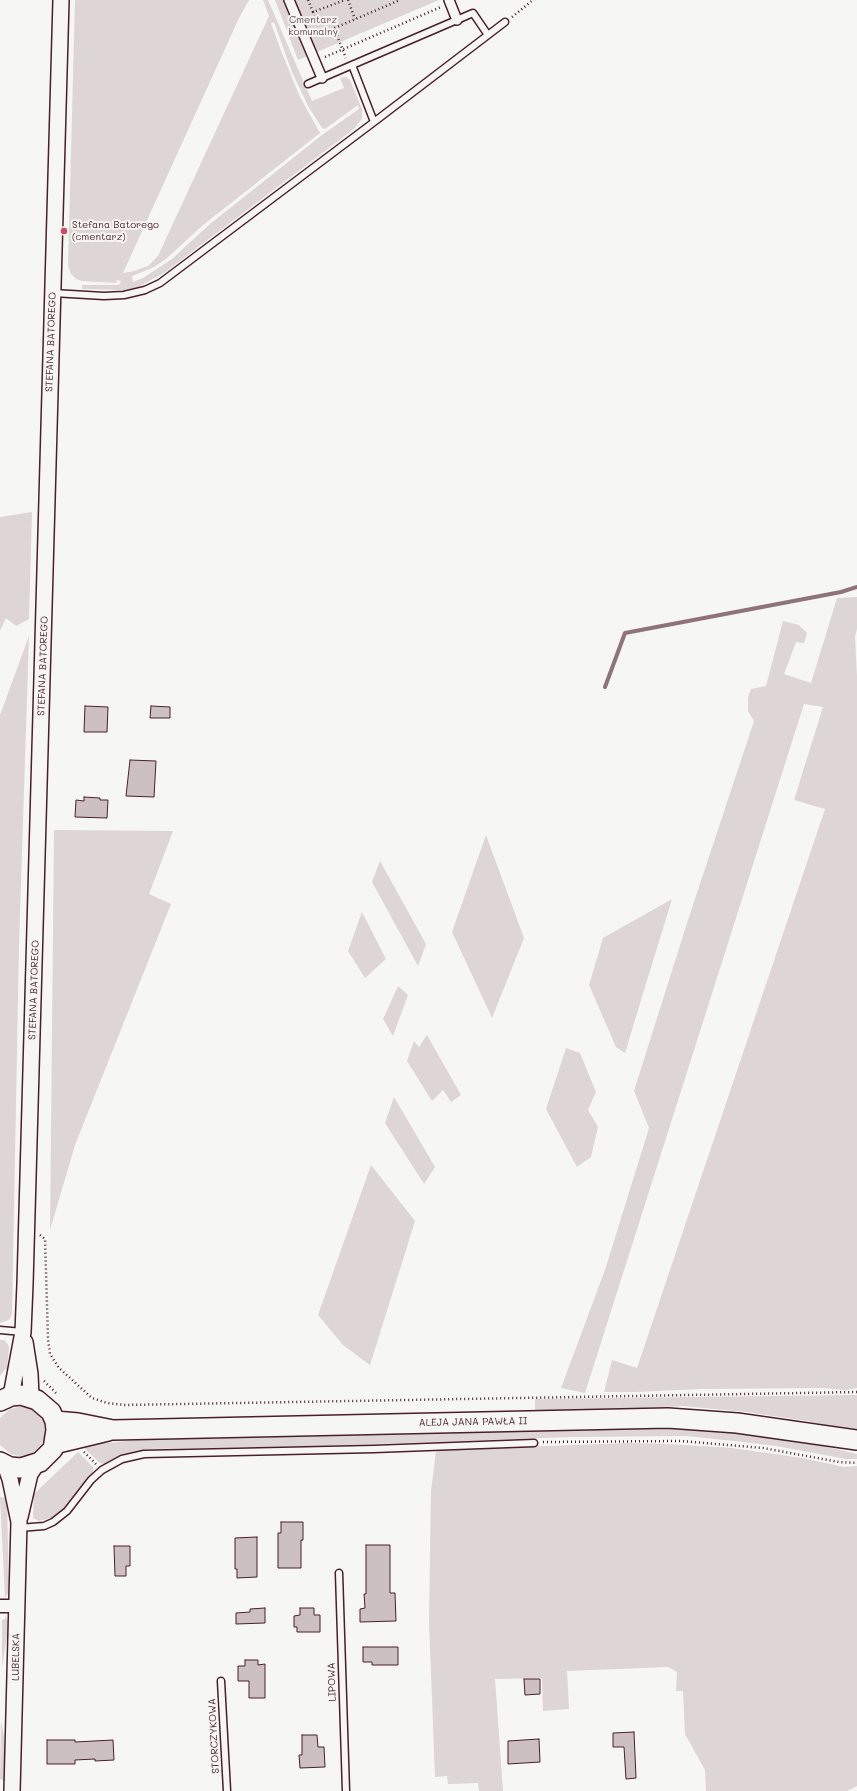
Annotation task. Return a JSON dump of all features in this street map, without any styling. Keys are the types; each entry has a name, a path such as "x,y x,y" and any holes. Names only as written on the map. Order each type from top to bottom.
{"main road":[{"path":"2,1464 21,1468 36,1465 47,1457 56,1437 55,1421 46,1406 31,1397 21,1395 5,1399"},
{"name":"ALEJA JANA PAWŁA II","path":"54,1444 113,1430 668,1418 737,1423 857,1440"},
{"name":"ALEJA JANA PAWŁA II","path":"55,1421 78,1423 113,1430"},
{"name":"ALEJA JANA PAWŁA II","path":"832,1437 857,1447"}],"street":[{"name":"STEFANA BATOREGO","path":"31,1397 30,1374 23,1332 61,0"},
{"path":"289,0 322,78"},
{"path":"449,2 457,20"},
{"name":"STEFANA BATOREGO","path":"5,1399 23,1332"},
{"name":"LUBELSKA","path":"2,1464 10,1479 19,1525"},
{"name":"LUBELSKA","path":"12,1791 19,1525 30,1474 36,1465"},
{"path":"0,1606 17,1606"}],"lane":[{"path":"308,84 474,13 488,35"},
{"path":"53,293 115,296 138,293 156,285 505,22"},
{"path":"350,65 374,122"},
{"path":"0,1330 23,1332"},
{"path":"19,1525 44,1526 58,1520 102,1470 122,1459 144,1454 374,1449 534,1443"},
{"name":"LIPOWA","path":"339,1573 346,1791"},
{"name":"STORCZYKOWA","path":"221,1681 227,1791"}],"path":[{"path":"308,0 315,19"},
{"path":"313,12 344,0"},
{"path":"352,0 348,1 354,19"},
{"path":"306,40 400,0"},
{"path":"505,22 533,0"},
{"path":"315,62 449,2"},
{"path":"334,28 350,65"},
{"path":"27,1233 42,1236 45,1239 48,1339 50,1354 59,1368 92,1398 107,1403 133,1404 857,1392"},
{"path":"534,1443 644,1440 688,1441 763,1448 839,1462 857,1463"},
{"path":"81,1449 102,1470"}],"green space":[{"path":"75,0 249,0 239,18 123,273 148,266 158,256 269,16 263,0 268,0 312,101 344,88 340,78 346,77 350,80 362,109 362,119 354,129 164,273 138,287 124,290 82,289 82,285 119,285 121,281 117,280 116,283 82,281 76,279 71,274 68,266","holes":["274,22 292,72 308,106 322,128 325,129 358,105 359,109 322,135 210,224 172,259 143,278 133,282 132,276 152,268 166,259 203,225 320,133 300,97 271,23"]},
{"name":"Cmentarz komunalny","path":"275,0 439,0 298,60"},
{"path":"32,512 29,619 16,626 6,618 0,631 0,517"},
{"path":"857,597 857,629 855,636 857,677 857,1388 846,1390 821,1388 701,1389 604,1392 612,1360 637,1368 825,809 794,800 823,707 804,704 585,1393 561,1388 605,1270 649,1128 634,1091 688,920 754,721 748,711 748,698 751,689 766,686 783,621 799,625 807,633 804,643 796,642 784,674 811,683 837,598"},
{"path":"29,636 19,945 12,1314 9,1320 0,1323 0,715"},
{"path":"54,830 173,831 149,894 171,904 75,1145 50,1230"},
{"path":"486,835 524,938 492,1018 452,932"},
{"path":"380,861 426,944 418,966 372,882"},
{"path":"672,899 625,1053 616,1047 589,985 603,938"},
{"path":"362,912 386,959 365,978 348,951"},
{"path":"398,986 408,995 393,1036 383,1019"},
{"path":"427,1035 461,1095 451,1102 443,1090 432,1101 407,1061 414,1041 419,1047"},
{"path":"566,1048 580,1053 596,1092 588,1110 598,1127 591,1157 577,1167 546,1109"},
{"path":"394,1097 435,1167 424,1184 385,1123"},
{"path":"371,1165 415,1221 370,1365 343,1345 318,1315"},
{"path":"0,1340 4,1340 9,1347 7,1370 5,1369 0,1376"},
{"path":"857,1395 857,1431 807,1421 746,1412 683,1406 535,1413 535,1399"},
{"path":"26,1407 34,1410 44,1423 45,1431 44,1439 34,1452 19,1456 11,1454 0,1445 0,1418 10,1409"},
{"path":"679,1427 727,1430 806,1442 857,1454 857,1459 846,1459 776,1446 686,1436 572,1437 321,1446 149,1449 122,1454 104,1464 100,1463 85,1449 86,1445 148,1439"},
{"path":"629,1443 732,1448 802,1458 844,1467 857,1466 857,1786 847,1791 706,1791 705,1770 685,1734 683,1691 676,1691 677,1672 668,1667 567,1671 569,1709 543,1711 542,1678 495,1679 503,1791 479,1791 478,1783 448,1784 447,1776 435,1777 429,1621 431,1492 436,1450"},
{"path":"78,1452 93,1467 93,1473 62,1511 55,1517 39,1521 33,1518 34,1494"},
{"path":"0,1497 7,1498 9,1591 5,1598"},
{"path":"5,1615 9,1623 2,1668 2,1620 5,1619"},
{"path":"1,1721 6,1747 5,1781 0,1779"}],"building":[{"path":"85,706 108,707 107,732 84,732"},
{"path":"151,706 170,707 170,718 150,718"},
{"path":"130,760 156,761 154,797 126,796"},
{"path":"84,797 108,800 107,818 75,817 76,800 84,801"},
{"path":"281,1522 303,1522 303,1540 301,1540 301,1568 278,1568 278,1533 281,1533"},
{"path":"257,1537 257,1577 237,1578 237,1569 235,1569 235,1538"},
{"path":"366,1545 390,1545 390,1593 395,1593 396,1621 360,1622 360,1609 365,1608 364,1594 366,1594"},
{"path":"114,1546 130,1546 130,1566 126,1566 126,1576 115,1576"},
{"path":"265,1608 265,1623 236,1624 236,1613 250,1612 250,1609"},
{"path":"300,1608 314,1608 314,1615 320,1615 320,1632 297,1632 297,1627 294,1627 294,1616 300,1615"},
{"path":"363,1647 398,1647 398,1665 372,1665 372,1662 363,1662"},
{"path":"245,1660 258,1660 258,1665 265,1664 265,1698 249,1698 249,1681 238,1681 238,1666 245,1666"},
{"path":"524,1679 540,1679 540,1694 525,1695"},
{"path":"634,1732 636,1778 626,1779 624,1747 613,1747 613,1733"},
{"path":"302,1735 317,1735 318,1747 324,1747 325,1767 300,1768 299,1755 302,1755"},
{"path":"539,1739 540,1762 508,1764 508,1741"},
{"path":"47,1740 75,1740 75,1742 113,1740 114,1760 75,1760 75,1764 47,1764"}],"waterway":[{"path":"605,687 625,633 841,592 857,587"}],"place":[{"name":"Stefana Batorego (cmentarz)","path":"64,231"}]}
